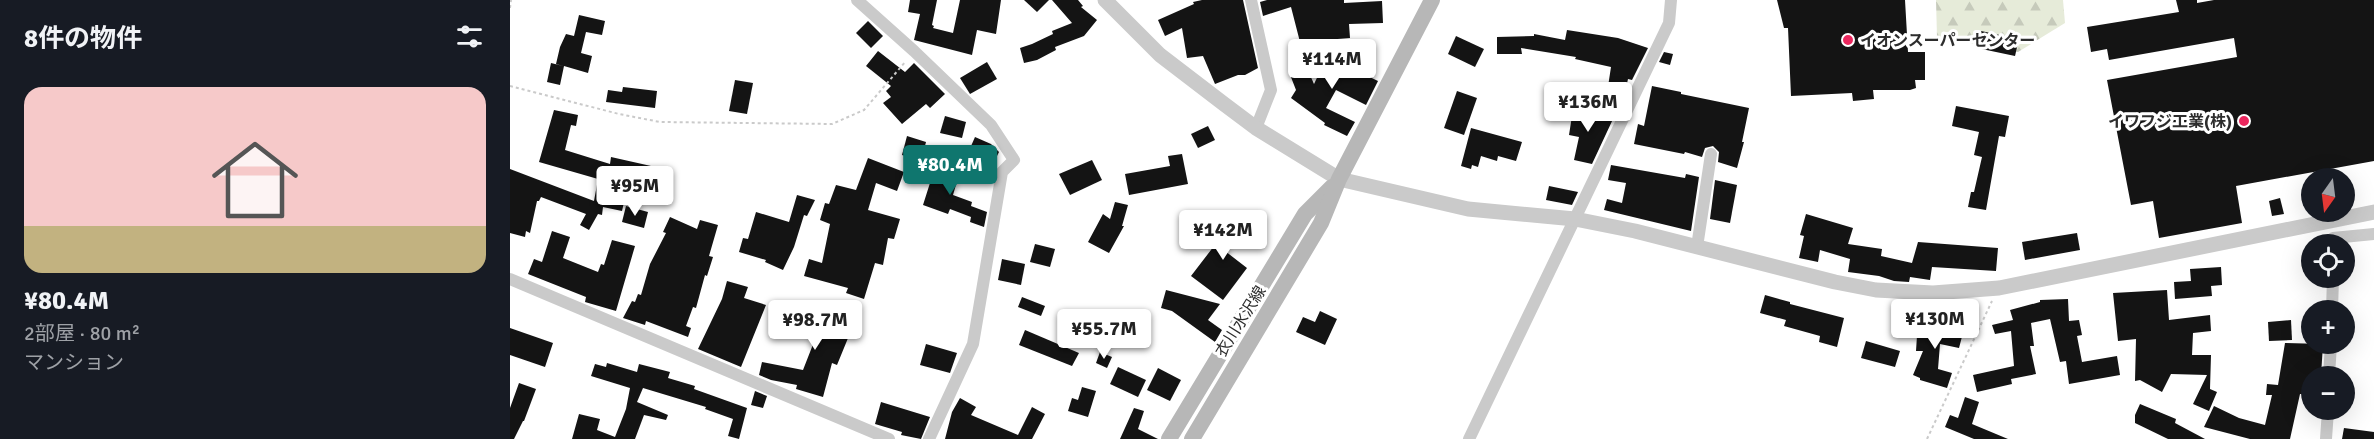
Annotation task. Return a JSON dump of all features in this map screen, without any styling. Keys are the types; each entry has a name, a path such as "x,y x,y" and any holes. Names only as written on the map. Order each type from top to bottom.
{"main road":[{"name":"衣川水沢線","path":"1191,439 1321,223 1339,179 1432,0"},
{"name":"衣川水沢線","path":"1169,439 1305,214 1339,179"}],"street":[{"path":"857,0 991,125 1014,160 1002,172 973,344 929,439"},
{"path":"1105,0 1160,55 1256,128 1339,179 1468,209 1575,219 1635,231 1835,282 1876,290 1933,293 1999,288 2320,222"},
{"path":"1251,0 1270,90 1256,128"},
{"path":"1469,439 1669,23 1671,0"},
{"path":"1697,247 1711,154"},
{"path":"2355,215 2374,212"},
{"path":"2355,237 2374,234"},
{"path":"510,279 889,439"},
{"path":"2326,439 2327,420"}],"path":[{"path":"510,8 511,0"},
{"path":"510,86 660,122 832,124 864,110 914,51"},
{"path":"1926,439 1999,288"}],"green space":[{"path":"1936,0 2063,0 2065,23 2018,52 1937,37"}],"building":[{"path":"910,0 937,0 933,28 953,33 960,0 1001,0 996,34 977,30 972,55 914,40 920,14 908,12"},
{"path":"1024,0 1049,0 1037,12"},
{"path":"1052,0 1078,0 1083,6 1081,7 1097,20 1084,36 1055,47 1056,50 1037,60 1024,63 1020,48 1072,23"},
{"path":"1243,0 1258,68 1245,75 1238,75 1215,84 1203,56 1187,58 1182,28 1165,36 1158,20 1194,4 1193,2"},
{"path":"1267,0 1344,0 1344,3 1382,1 1383,23 1349,24 1350,38 1300,42 1291,7 1263,16 1260,2"},
{"name":"イオンスーパーセンター","path":"1777,0 1905,0 1908,52 1925,52 1925,80 1915,80 1916,88 1910,90 1873,90 1874,99 1853,101 1852,93 1791,96 1788,28 1784,28"},
{"name":"イワフジ工業(株)","path":"2176,0 2197,0 2197,3 2214,0 2374,0 2374,161 2335,168 2301,168 2301,174 2236,186 2242,223 2159,238 2153,201 2131,205 2107,80 2237,57 2234,38 2109,60 2107,49 2091,52 2087,27 2179,12"},
{"path":"579,15 605,21 602,35 586,32 581,53 592,56 588,73 564,66 560,85 547,82 551,63 563,66 556,64 560,47 566,34 574,36"},
{"path":"868,21 883,36 871,48 856,33"},
{"path":"1567,30 1618,38 1648,48 1632,80 1628,79 1624,97 1607,93 1611,67 1575,59 1576,57 1521,48 1522,54 1497,54 1497,37 1534,36 1534,34 1565,40"},
{"path":"1981,31 2019,39 2015,56 1977,48"},
{"path":"1456,36 1484,49 1475,67 1448,54"},
{"path":"1350,48 1359,55 1349,67 1378,81 1366,105 1336,90 1326,108 1355,122 1347,136 1324,125 1325,123 1291,98 1296,90 1289,72 1306,66 1314,84 1327,57 1338,62"},
{"path":"878,51 905,72 914,63 945,94 930,108 926,104 902,124 883,103 891,97 886,91 891,86 866,66"},
{"path":"1664,52 1673,54 1670,65 1659,62"},
{"path":"987,62 997,79 970,94 960,78"},
{"path":"735,80 753,83 747,114 729,111"},
{"path":"1652,86 1749,108 1737,168 1718,162 1719,152 1713,146 1705,148 1702,157 1634,144 1638,124 1644,126"},
{"path":"623,87 657,91 655,108 606,102 608,90 622,92"},
{"path":"1457,91 1477,98 1464,135 1444,128"},
{"path":"1574,103 1586,105 1585,113 1613,119 1592,164 1574,160 1579,137 1569,135"},
{"path":"1956,106 2009,116 2005,137 1999,136 1986,210 1968,207 1982,157 1974,155 1979,132 1952,126"},
{"path":"554,110 578,115 576,126 571,125 565,150 610,164 611,157 651,166 646,189 628,185 622,211 603,207 602,215 598,214 589,230 580,225 586,214 541,197 537,201 530,233 526,231 525,237 510,233 510,169 594,201 598,179 539,162"},
{"path":"945,116 966,122 962,138 940,133"},
{"path":"1208,126 1215,140 1198,148 1191,134"},
{"path":"1471,128 1522,142 1516,161 1498,156 1497,161 1481,156 1478,167 1472,165 1471,169 1461,166"},
{"path":"907,136 926,142 921,161 902,155"},
{"path":"975,137 991,144 999,152 993,164 968,153"},
{"path":"1182,154 1188,184 1129,195 1125,174 1170,166 1168,156"},
{"path":"868,158 904,172 897,191 876,183 868,210 900,219 894,239 888,238 883,265 875,263 864,299 846,293 848,288 804,276 809,259 822,263 830,224 820,220 825,203 829,204 836,185 856,190"},
{"path":"1092,160 1102,180 1070,195 1059,174"},
{"path":"936,164 960,171 953,195 972,202 971,206 987,212 984,227 970,222 971,217 950,209 948,214 923,205"},
{"path":"1611,165 1685,178 1686,174 1699,177 1691,231 1604,210 1607,199 1622,203 1626,183 1608,180"},
{"path":"1715,180 1737,185 1730,223 1710,219"},
{"path":"1549,186 1578,192 1572,205 1546,200"},
{"path":"797,195 815,200 807,216 804,215 794,247 783,270 765,262 766,260 739,252 743,238 748,239 756,212 789,222"},
{"path":"2280,198 2284,214 2272,216 2269,201"},
{"path":"1115,202 1128,205 1122,226 1124,226 1109,253 1088,242 1103,214 1110,219"},
{"path":"626,206 648,212 644,228 622,222"},
{"path":"1239,214 1251,227 1225,251 1247,268 1223,300 1191,276 1224,233 1222,230"},
{"path":"1806,214 1853,228 1848,244 1882,249 1881,256 1912,263 1918,242 1998,248 1996,271 1932,267 1930,280 1910,277 1909,282 1848,272 1850,259 1820,250 1818,262 1799,258 1804,236 1800,235"},
{"path":"670,217 697,229 700,220 718,225 709,256 713,257 707,276 705,275 696,308 693,307 686,326 691,328 688,337 646,321 645,325 623,318 632,301 635,302 638,294 641,295 650,264 666,233 663,232"},
{"path":"552,231 570,237 563,258 598,272 601,264 604,265 612,240 635,246 616,311 585,302 586,297 528,274 534,259 542,262"},
{"path":"2077,233 2080,250 2025,260 2022,242"},
{"path":"1035,244 1055,249 1050,267 1030,262"},
{"path":"1002,259 1025,264 1021,285 998,280"},
{"path":"2221,267 2222,285 2211,286 2212,296 2175,299 2174,282 2191,281 2190,269"},
{"path":"727,281 748,287 744,298 766,305 741,367 698,349 722,299"},
{"path":"1166,290 1220,304 1208,320 1222,330 1215,342 1172,311 1161,308"},
{"path":"2167,290 2169,320 2210,315 2211,331 2193,333 2192,355 2211,355 2210,389 2217,392 2209,411 2193,404 2207,375 2171,374 2162,392 2140,380 2135,381 2136,339 2118,341 2113,293"},
{"path":"1765,295 1844,318 1837,347 1819,342 1820,336 1784,326 1786,320 1760,313"},
{"path":"1022,297 1045,306 1041,316 1018,307"},
{"path":"2068,299 2069,321 2079,320 2082,335 2077,336 2082,362 2117,356 2120,375 2069,384 2066,361 2060,362 2050,319 2031,323 2034,346 2030,346 2036,374 2011,379 2012,384 1977,392 1973,375 2014,366 2011,331 1995,334 1992,325 2013,320 2010,310 2040,302 2040,300"},
{"path":"797,305 822,310 823,308 855,321 837,365 832,363 823,397 796,389 797,385 759,375 762,362 803,370 819,329 791,324"},
{"path":"1320,311 1337,319 1325,345 1296,332 1303,317 1315,322"},
{"path":"1918,320 1938,322 1964,329 1959,348 1940,344 1938,369 1952,373 1947,388 1920,380 1913,375 1923,351 1916,351"},
{"path":"2291,320 2292,340 2269,341 2268,322"},
{"path":"510,328 553,343 545,367 510,355"},
{"path":"1025,330 1079,353 1072,366 1019,345"},
{"path":"1866,341 1900,351 1895,367 1861,358"},
{"path":"2285,343 2301,343 2301,354 2322,354 2322,366 2301,366 2301,394 2290,439 2250,439 2204,427 2214,406 2239,418 2265,425 2272,395 2266,395 2267,384 2278,385"},
{"path":"926,344 957,353 950,373 920,365"},
{"path":"1100,352 1112,357 1107,368 1096,363"},
{"path":"607,363 637,372 639,364 670,372 668,378 695,386 694,389 747,408 739,439 728,436 733,419 705,409 706,407 643,388 637,402 668,415 666,420 644,415 635,439 572,439 579,414 600,419 597,430 615,437 626,409 630,388 591,376 595,364 606,367"},
{"path":"1118,367 1146,380 1138,397 1110,384"},
{"path":"1158,368 1181,380 1170,401 1147,390"},
{"path":"519,383 536,389 524,421 514,439 510,439 510,408"},
{"path":"1082,387 1096,391 1088,417 1068,411 1072,398 1078,400"},
{"path":"755,391 767,396 763,408 751,405"},
{"path":"1965,397 1979,402 1972,424 2008,439 1974,439 1945,427 1950,415 1958,418"},
{"path":"960,398 976,407 971,415 1018,435 1032,407 1045,414 1032,439 945,439 952,412"},
{"path":"881,402 930,417 921,439 901,435 902,432 875,424"},
{"path":"2140,404 2176,419 2175,423 2205,439 2168,439 2135,423 2135,415"},
{"path":"1134,408 1144,411 1138,429 1158,439 1120,439"},
{"path":"2344,428 2374,432 2374,439 2342,439"}],"place":[{"name":"イオンスーパーセンター","path":"1848,40"},
{"name":"イワフジ工業(株)","path":"2244,121"}]}
